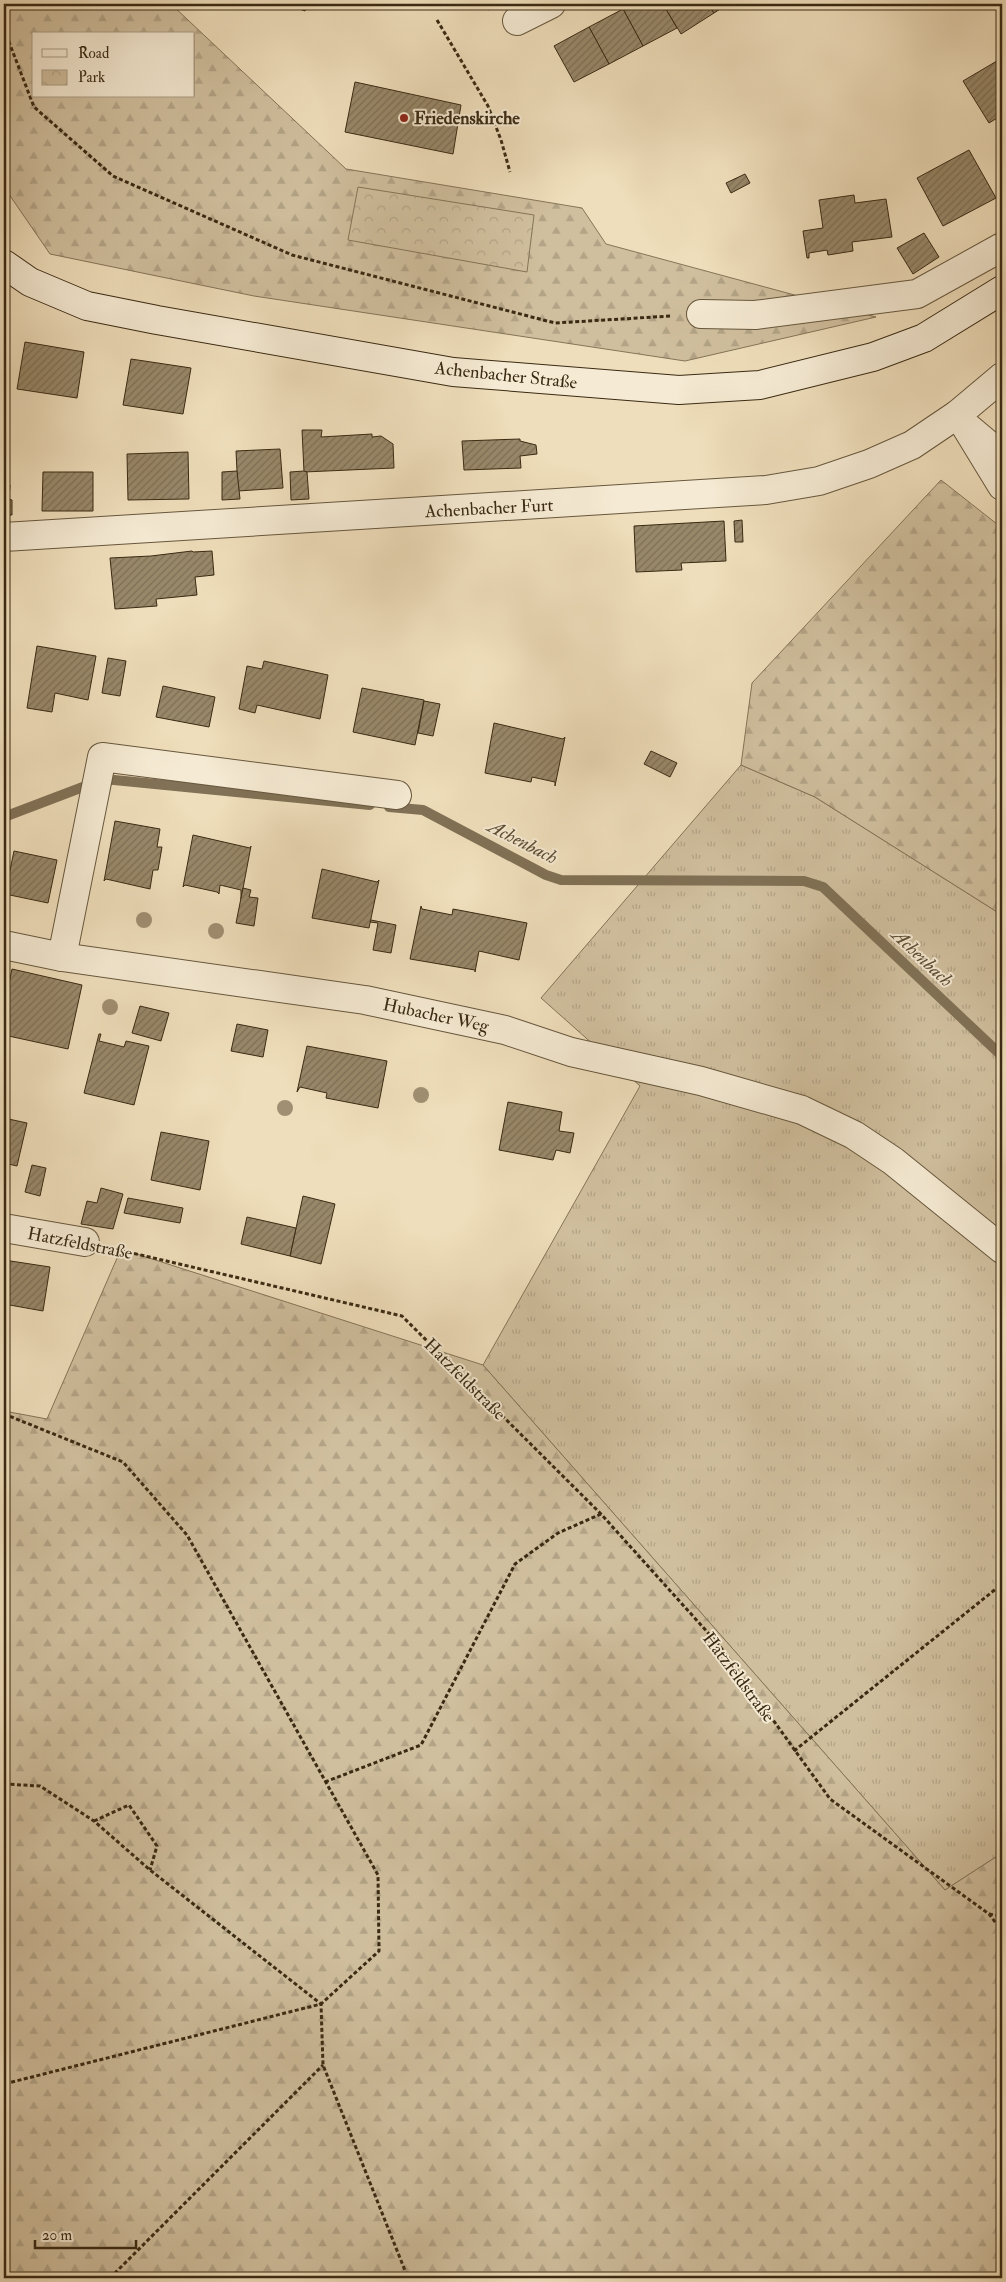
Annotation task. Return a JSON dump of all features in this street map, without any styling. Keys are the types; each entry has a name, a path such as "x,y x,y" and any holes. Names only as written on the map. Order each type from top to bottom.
{"street":[{"path":"517,21 551,4"},
{"path":"701,314 755,315 917,294 1002,247"},
{"name":"Achenbacher Straße","path":"4,264 30,282 87,306 157,320 453,372 678,390 760,385 873,356 924,338 1002,290"},
{"name":"Achenbacher Furt","path":"4,537 766,490 819,481 870,464 912,445 958,414 1002,377"},
{"path":"958,414 1002,486"},
{"path":"62,957 102,757 396,795"},
{"name":"Hubacher Weg","path":"4,945 62,957 365,1000 505,1030 571,1052 701,1081 802,1110 854,1135 893,1161 1002,1249"},
{"name":"Hatzfeldstraße","path":"4,1228 85,1242"}],"lane":[{"path":"958,414 1002,452"}],"path":[{"path":"437,20 488,106 501,140 510,172"},
{"path":"4,29 34,107 114,176 292,255 555,323 701,314"},
{"name":"Hatzfeldstraße","path":"85,1242 402,1316 601,1514 719,1645 830,1799 989,1914"},
{"path":"4,1414 124,1462 187,1535 378,1875 379,1951 320,2004 4,2084"},
{"path":"325,1782 421,1745 516,1564 558,1532 601,1514"},
{"path":"794,1751 1002,1584"},
{"path":"4,1784 40,1786 94,1821 150,1870 320,2004 323,2065 408,2278"},
{"path":"94,1821 129,1805 157,1846 150,1870"},
{"path":"989,1914 1002,1916"},
{"path":"989,1914 1002,1931"},
{"path":"110,2278 323,2065"}],"green space":[{"path":"4,4 171,4 346,169 582,208 606,244 876,317 685,361 254,296 50,254 4,187"},
{"path":"358,187 534,215 527,272 348,240"},
{"path":"941,480 1002,528 1002,915 815,797 741,765 752,683"},
{"path":"741,765 815,797 1002,915 1002,1853 945,1890 483,1365 640,1086 541,998"},
{"path":"121,1249 483,1365 945,1890 1002,1853 1002,2278 4,2278 4,1411 47,1419"}],"building":[{"path":"286,4 308,4 305,11"},
{"path":"484,4 497,4 488,10"},
{"path":"632,4 663,4 677,28 643,46 623,9"},
{"path":"663,4 708,4 714,13 681,34"},
{"path":"708,4 728,4 714,13"},
{"path":"623,9 643,46 609,64 589,27"},
{"path":"589,27 609,64 574,82 554,46"},
{"path":"1002,58 1002,115 989,123 963,81"},
{"name":"Friedenskirche","path":"355,82 461,105 453,154 345,132"},
{"path":"969,150 996,198 943,226 917,178"},
{"path":"745,174 750,183 731,193 726,183"},
{"path":"854,195 855,203 886,199 892,237 852,242 853,251 828,255 827,250 809,253 809,258 807,258 803,231 823,228 819,200"},
{"path":"924,233 939,257 913,274 897,248"},
{"path":"25,342 84,352 77,398 17,389"},
{"path":"131,359 191,368 183,414 123,405"},
{"path":"302,430 322,430 321,437 372,434 372,437 381,436 393,444 394,468 304,472"},
{"path":"520,439 520,441 536,445 537,454 520,456 521,468 464,470 462,441"},
{"path":"280,449 283,488 238,491 236,451"},
{"path":"188,452 189,499 128,500 127,454"},
{"path":"237,471 240,499 222,500 222,472"},
{"path":"43,472 93,472 93,511 42,511"},
{"path":"290,472 307,472 309,499 291,500"},
{"path":"4,485 10,485 9,499 12,500 12,515 4,515"},
{"path":"742,520 743,542 735,542 734,521"},
{"path":"724,521 726,561 681,563 682,570 636,572 634,526"},
{"path":"212,551 214,575 195,577 197,595 156,599 157,606 115,609 110,558"},
{"path":"37,646 96,656 88,700 55,693 52,712 27,708"},
{"path":"108,658 126,661 120,696 102,693"},
{"path":"264,661 328,675 320,719 257,705 255,713 239,709 247,666 262,669"},
{"path":"163,686 215,697 209,727 156,717"},
{"path":"362,688 424,700 415,745 353,732"},
{"path":"424,701 440,704 433,736 418,733"},
{"path":"494,723 563,739 565,737 555,786 555,782 532,777 531,782 485,773"},
{"path":"651,751 677,763 670,777 644,764"},
{"path":"115,821 160,829 157,847 162,847 158,870 153,870 150,889 106,879 104,881"},
{"path":"193,835 250,848 251,846 241,899 241,890 220,885 219,894 185,885 183,887"},
{"path":"14,851 57,860 48,903 5,894"},
{"path":"322,869 377,882 379,880 369,928 312,918"},
{"path":"243,888 251,890 249,897 258,898 254,926 236,923"},
{"path":"421,906 422,909 452,915 453,909 527,923 519,960 479,951 475,972 475,970 410,959"},
{"path":"371,920 396,925 391,953 373,950 378,923 370,922"},
{"path":"12,969 82,985 68,1049 4,1035 4,1006"},
{"path":"140,1006 169,1013 161,1041 132,1033"},
{"path":"237,1024 268,1030 263,1057 231,1051"},
{"path":"99,1034 101,1034 99,1041 124,1047 126,1041 149,1046 134,1105 84,1093"},
{"path":"307,1046 387,1061 378,1108 326,1098 327,1093 300,1087 297,1092"},
{"path":"508,1102 562,1112 559,1131 574,1133 570,1153 556,1150 553,1160 499,1150"},
{"path":"4,1118 27,1123 17,1166 4,1163"},
{"path":"161,1132 209,1141 200,1190 151,1180"},
{"path":"32,1165 46,1168 40,1196 25,1192"},
{"path":"101,1188 123,1194 113,1229 81,1224 87,1201 97,1203"},
{"path":"303,1196 335,1204 321,1264 290,1256"},
{"path":"128,1198 183,1208 180,1223 124,1213"},
{"path":"247,1217 296,1228 290,1256 241,1244"},
{"path":"4,1260 50,1267 43,1311 4,1304"}],"waterway":[{"name":"Achenbach","path":"4,817 104,779 370,805"},
{"name":"Achenbach","path":"389,807 423,810 546,875 561,880 804,881 823,887 1002,1056"}],"place":[{"name":"Friedenskirche","path":"404,118"}]}
